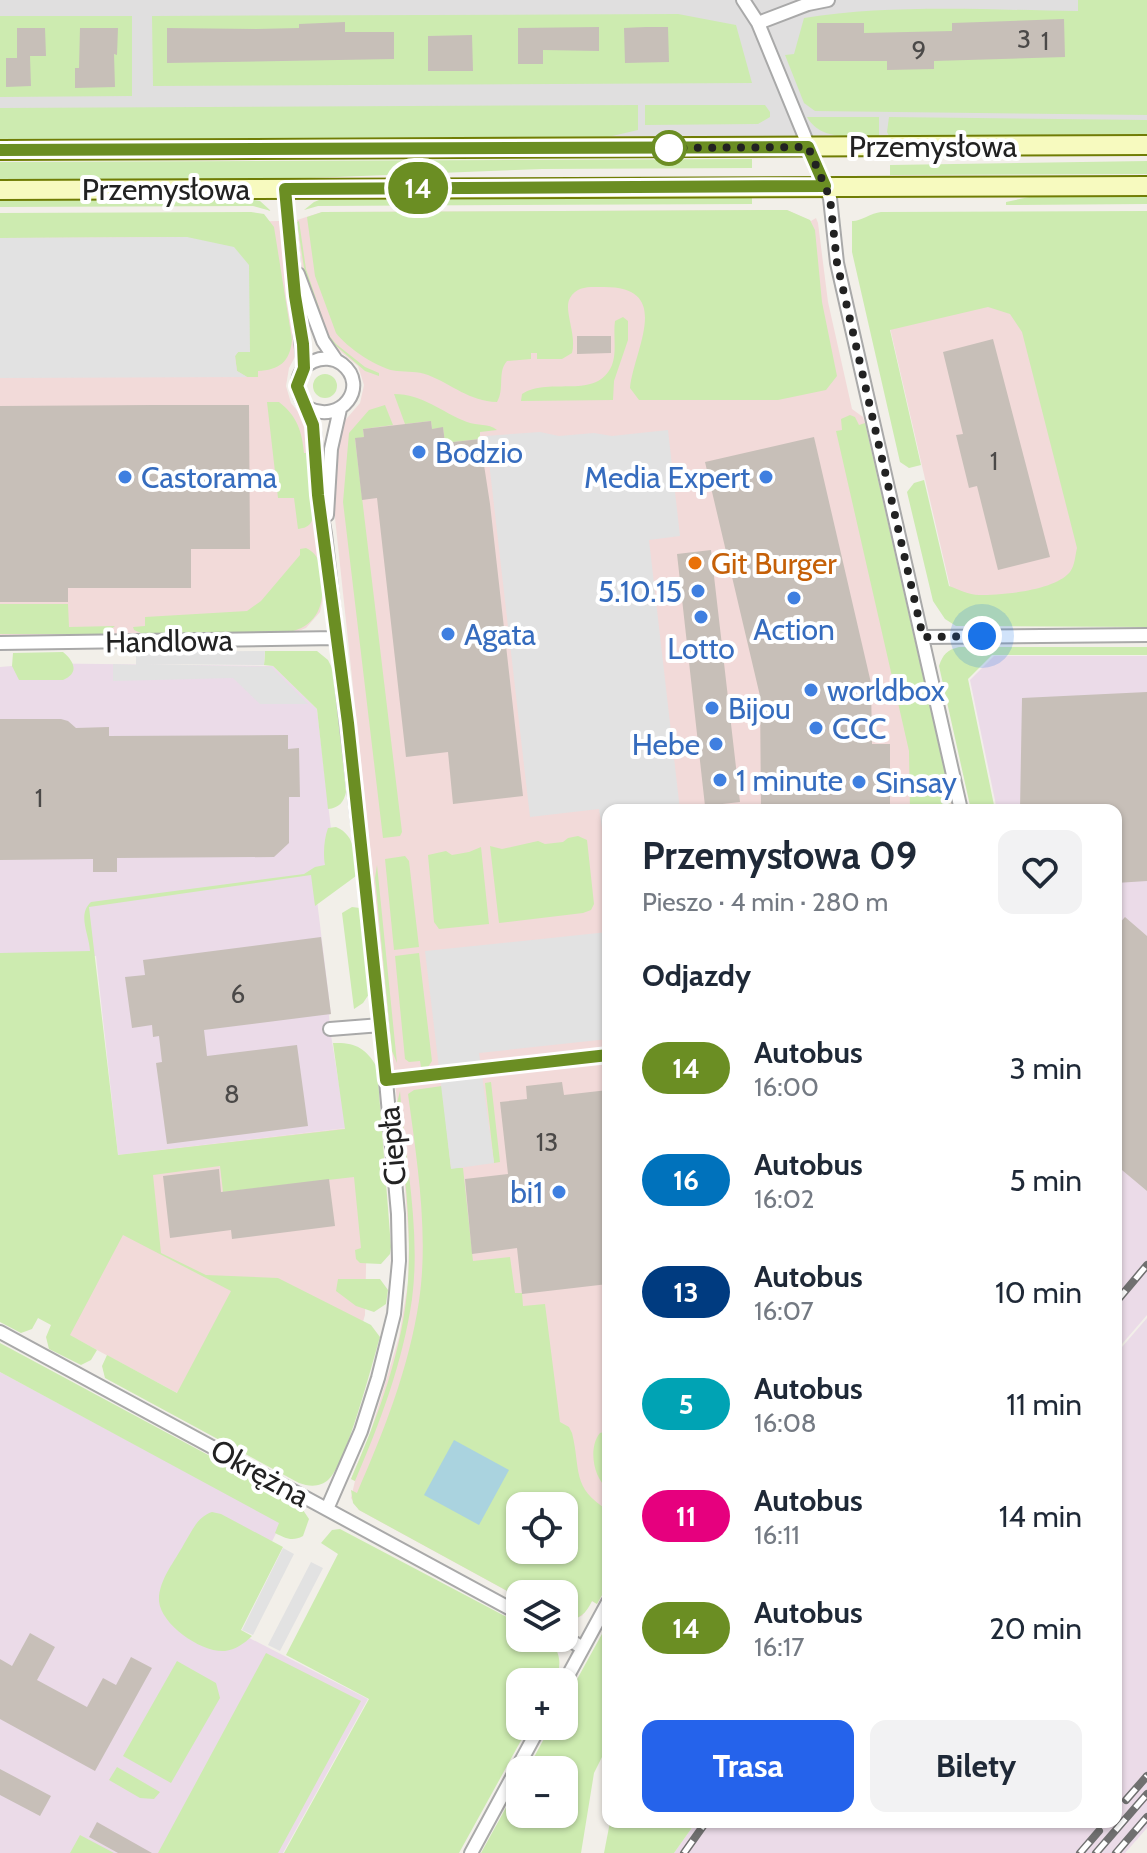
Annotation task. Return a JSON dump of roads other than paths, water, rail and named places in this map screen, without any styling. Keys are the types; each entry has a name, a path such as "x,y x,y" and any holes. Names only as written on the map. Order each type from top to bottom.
{"main road":[{"name":"Przemysłowa","path":"0,150 1147,145"},
{"name":"Przemysłowa","path":"0,190 1147,186"}],"street":[{"path":"743,0 758,23 825,186 832,212 837,263 960,804"},
{"path":"758,23 808,4 828,0"},
{"name":"Ciepła","path":"285,189 304,368 297,386 313,425 318,495 381,1025 399,1230 397,1296 386,1351 361,1431 327,1509"},
{"name":"Ciepła","path":"293,260 323,341 336,360 349,371 353,387 351,396 340,409 331,449 325,534"},
{"path":"304,368 319,359 336,360"},
{"path":"308,408 324,414 340,409"},
{"path":"923,637 1147,635"},
{"name":"Handlowa","path":"0,643 337,638"},
{"path":"330,1029 381,1025"},
{"name":"Okrężna","path":"0,1332 506,1606"},
{"path":"572,1668 602,1613"},
{"path":"578,1645 583,1648"},
{"path":"471,1853 532,1740"}],"water":[{"path":"454,1440 509,1470 479,1525 424,1495"}],"railway":[{"path":"1122,1295 1147,1265"},
{"path":"1126,1800 1147,1776"},
{"path":"1122,1823 1147,1794"},
{"path":"1116,1853 1147,1817"},
{"path":"684,1853 702,1828"},
{"path":"1096,1853 1118,1828"},
{"path":"1080,1853 1099,1831"}],"place":[{"name":"Bodzio","path":"419,452"},
{"name":"Castorama","path":"125,477"},
{"name":"Media Expert","path":"766,477"},
{"name":"Git Burger","path":"695,563"},
{"name":"5.10.15","path":"698,591"},
{"name":"Action","path":"794,598"},
{"name":"Lotto","path":"701,617"},
{"name":"Agata","path":"448,634"},
{"name":"worldbox","path":"811,690"},
{"name":"Bijou","path":"712,708"},
{"name":"CCC","path":"816,728"},
{"name":"Hebe","path":"716,744"},
{"name":"1 minute","path":"720,780"},
{"name":"Sinsay","path":"859,782"},
{"name":"bi1","path":"559,1192"}]}
